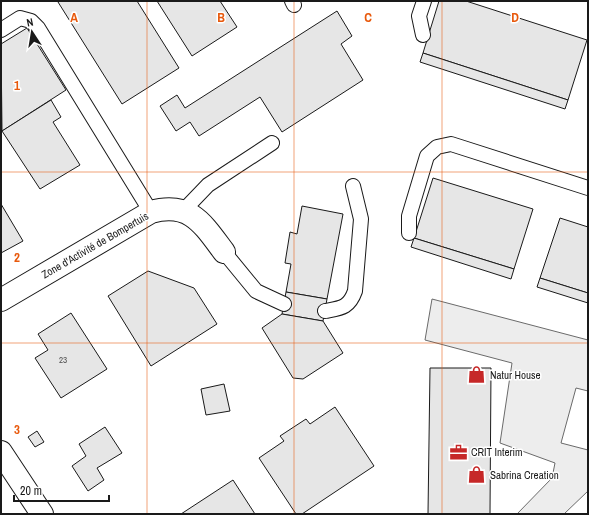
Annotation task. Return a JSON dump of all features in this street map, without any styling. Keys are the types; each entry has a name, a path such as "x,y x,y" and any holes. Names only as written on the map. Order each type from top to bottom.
{"street":[{"name":"Zone d'Activité de Bompertuis","path":"1,300 151,212 164,208 184,210 201,222 224,252"},
{"path":"1,452 42,514"}],"lane":[{"path":"423,35 419,16 424,1"},
{"path":"1,30 20,18 31,21 38,28 151,212"},
{"path":"184,210 208,185 272,143"},
{"path":"409,232 409,216 427,156 437,147 451,144 588,188"},
{"path":"325,311 341,308 351,301 355,291 361,220 353,186"},
{"path":"224,252 256,291 284,304"}],"shaded area":[{"path":"432,299 588,340 588,391 576,388 561,443 588,450 588,491 564,514 517,514 552,478 555,463 500,443 512,363 425,340"}],"building":[{"path":"137,1 179,68 122,104 58,2"},
{"path":"157,1 220,1 237,27 192,56"},
{"path":"439,1 466,1 587,40 568,100 423,53"},
{"path":"337,11 352,36 341,44 363,80 282,132 260,97 199,136 190,122 176,131 160,106 177,95 185,108"},
{"path":"27,28 66,90 2,131 1,44"},
{"path":"423,53 568,100 565,109 420,62"},
{"path":"51,100 61,117 53,122 80,165 40,189 2,131"},
{"path":"433,178 533,209 514,269 414,238"},
{"path":"1,204 23,241 1,253"},
{"path":"302,206 343,214 327,299 286,292 291,264 285,263 290,232 297,234"},
{"path":"560,218 588,227 588,293 540,278"},
{"path":"414,238 514,269 511,279 411,247"},
{"path":"148,271 194,288 217,324 151,366 108,296"},
{"path":"540,278 588,293 588,303 537,287"},
{"path":"286,292 327,299 323,321 282,314"},
{"path":"71,313 107,369 61,398 35,358 48,350 38,334"},
{"path":"282,314 323,321 343,353 303,379 293,378 262,328"},
{"path":"430,368 491,368 490,514 428,514"},
{"path":"224,384 230,411 206,415 201,389"},
{"path":"335,407 374,466 302,514 296,514 259,458 284,441 280,436 306,419 310,424"},
{"path":"105,427 122,453 97,468 104,480 88,491 72,466 86,456 79,444"},
{"path":"37,431 44,442 35,447 28,437"},
{"path":"233,480 255,514 181,514"}],"place":[{"name":"Natur House","path":"477,375"},
{"name":"CRIT Interim","path":"458,452"},
{"name":"Sabrina Creation","path":"477,475"}]}
